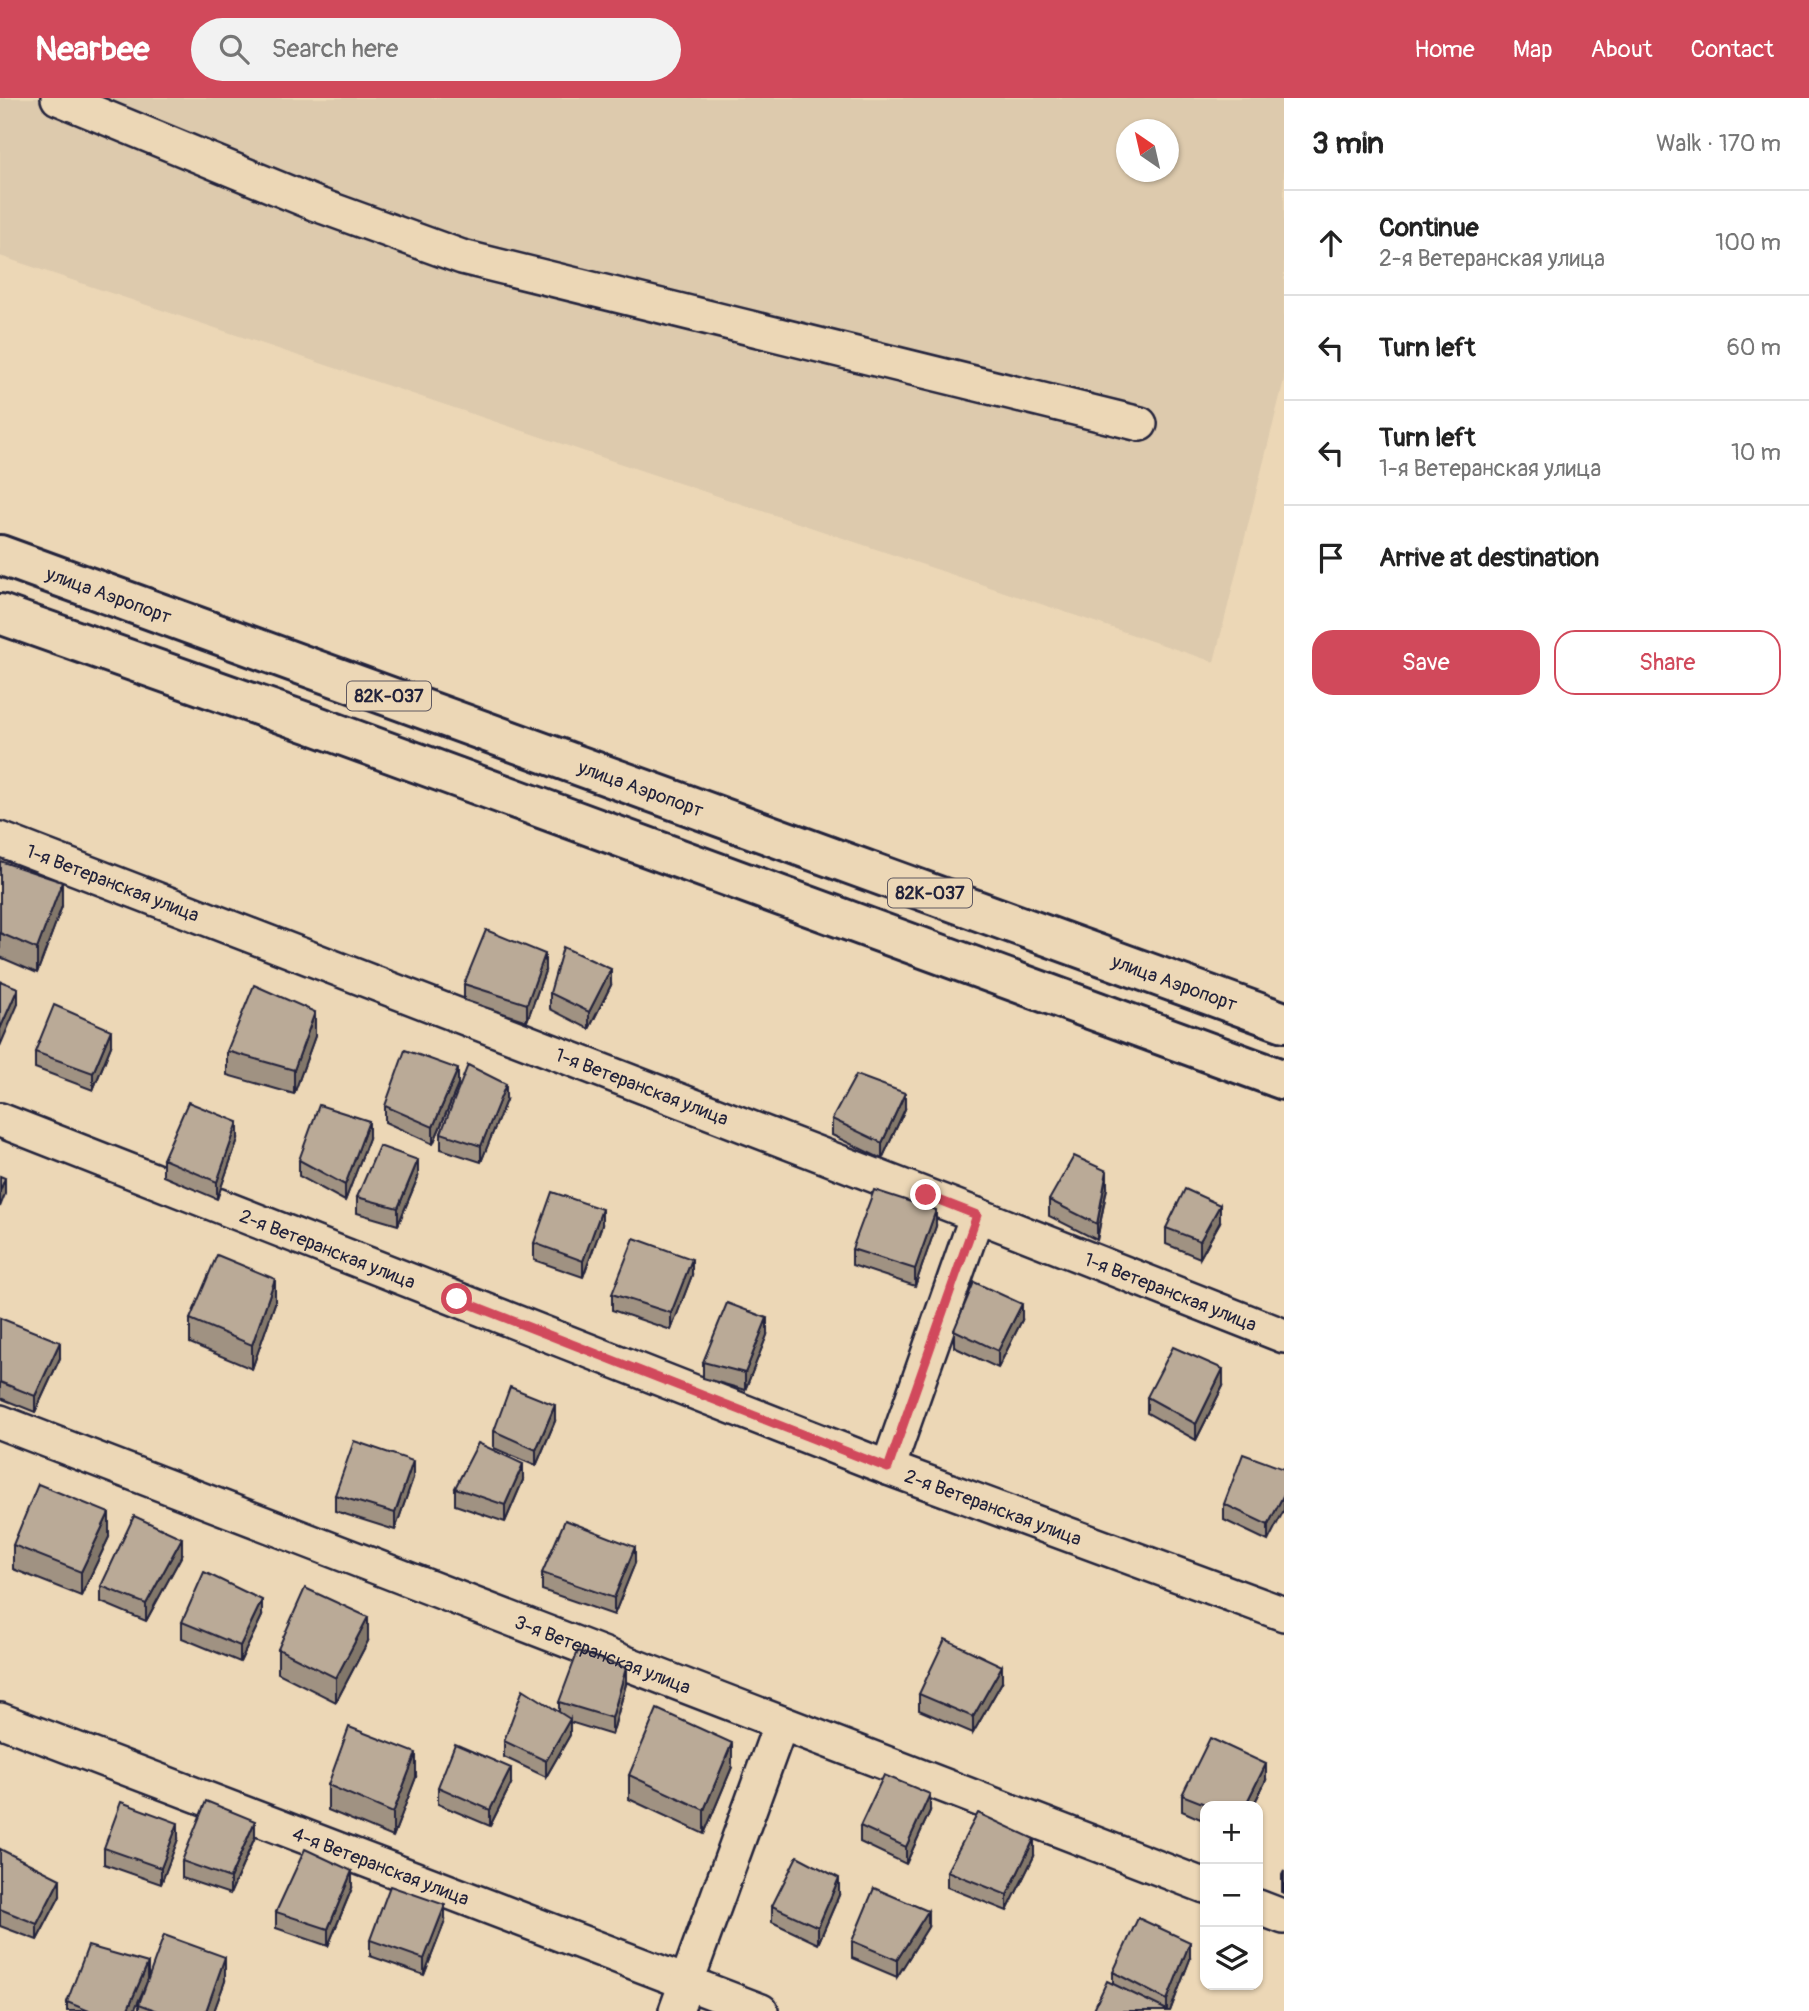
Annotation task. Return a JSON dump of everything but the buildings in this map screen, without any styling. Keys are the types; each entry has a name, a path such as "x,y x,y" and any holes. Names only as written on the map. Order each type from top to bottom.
{"main road":[{"name":"улица Аэропорт","path":"0,555 1284,1022"},
{"path":"0,614 314,725 1284,1080"}],"street":[{"path":"58,98 316,204 462,257 1140,424"},
{"name":"1-я Ветеранская улица","path":"0,839 1284,1336"},
{"name":"2-я Ветеранская улица","path":"0,1120 888,1468 1284,1614"},
{"path":"888,1468 977,1215"},
{"name":"3-я Ветеранская улица","path":"0,1422 1200,1884"},
{"name":"4-я Ветеранская улица","path":"0,1720 681,1997 761,2011"},
{"path":"681,1997 781,1723"},
{"path":"1263,1909 1284,1917"}],"shaded area":[{"path":"0,98 1284,98 1284,380 1214,662 0,256"}],"route":[{"path":"457,1299 888,1468 977,1215 926,1195"}]}
